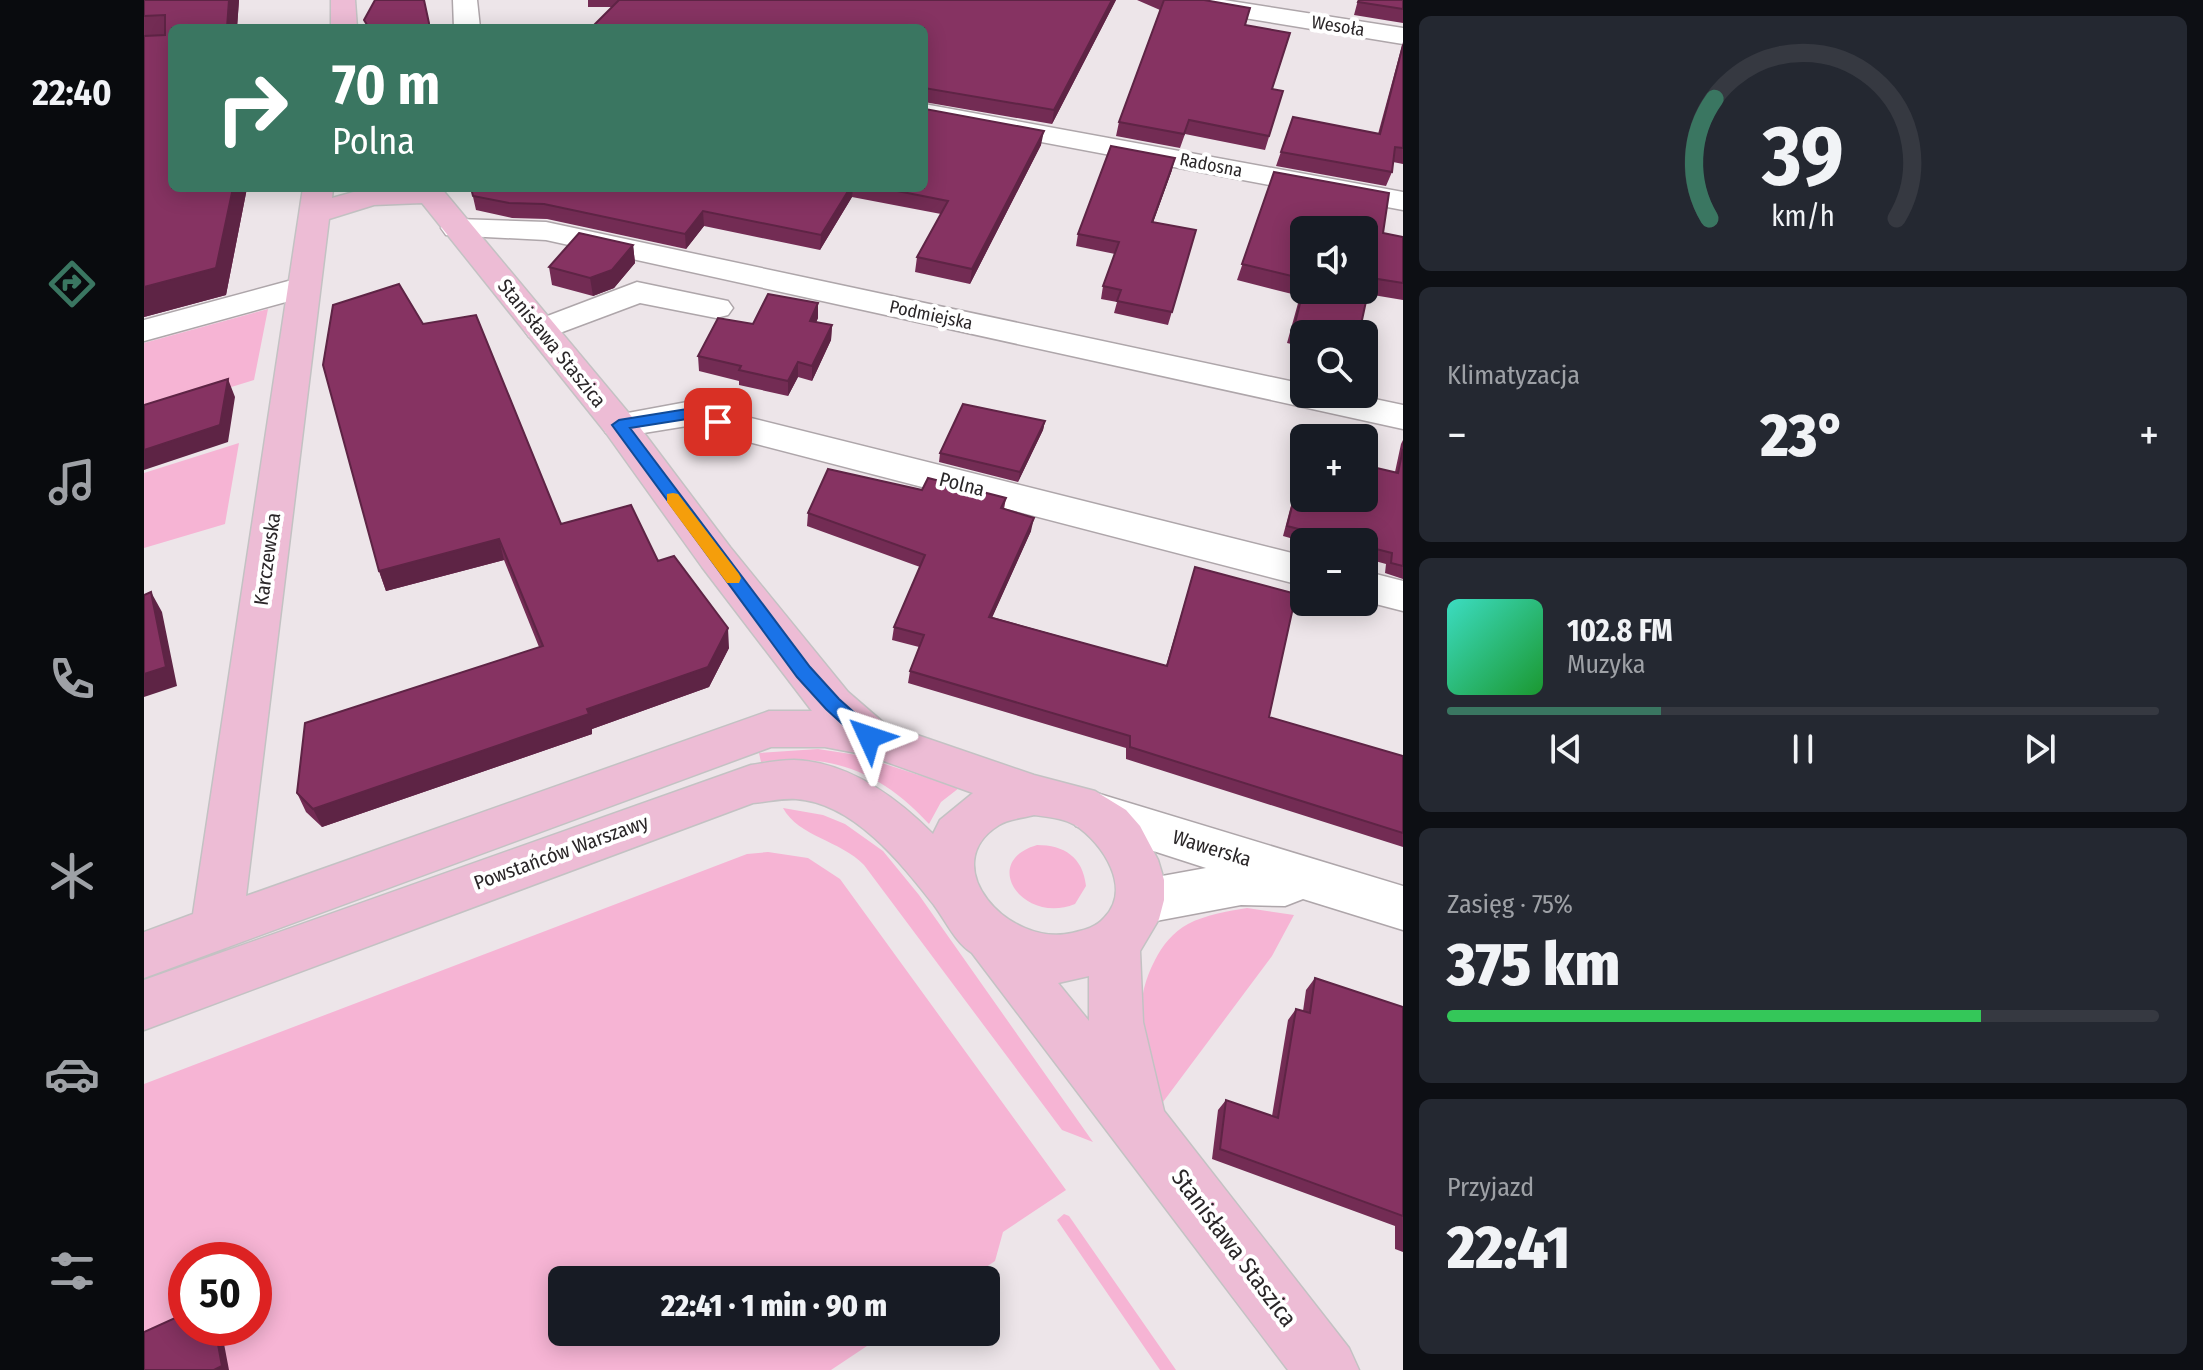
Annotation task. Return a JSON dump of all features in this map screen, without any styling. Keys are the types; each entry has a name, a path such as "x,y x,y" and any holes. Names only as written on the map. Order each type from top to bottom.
{"main road":[{"path":"343,0 344,24"},
{"path":"315,201 416,192"},
{"name":"Stanisława Staszica","path":"428,192 619,425 804,672 832,704 869,737 1034,795"},
{"name":"Karczewska","path":"216,930 315,201"},
{"path":"144,955 769,729 825,729 869,737"},
{"name":"Powstańców Warszawy","path":"144,1005 751,784 800,779 855,796 905,836 952,890"},
{"path":"1034,795 1064,799 1093,812 1115,829 1132,851 1140,877 1127,923 1087,956 1056,961 1023,956 992,941 961,909 952,890 948,865 953,842 965,822 984,807 1008,797 1034,795"},
{"name":"Stanisława Staszica","path":"1127,923 1116,1022 1140,1127"},
{"name":"Stanisława Staszica","path":"992,941 1327,1370"}],"street":[{"path":"465,0 468,24"},
{"name":"Wesoła","path":"1177,0 1403,36"},
{"name":"Radosna","path":"928,113 1403,201"},
{"name":"Podmiejska","path":"457,228 546,231 1403,417"},
{"path":"144,331 303,287"},
{"path":"541,330 637,292 716,308"},
{"name":"Polna","path":"619,425 687,414 1290,567"},
{"path":"1378,590 1403,596"},
{"name":"Wawerska","path":"1093,812 1403,908"},
{"name":"Wawerska","path":"1127,923 1241,883 1331,885"}],"shaded area":[{"path":"268,309 254,380 144,414 144,343"},
{"path":"239,443 225,524 144,548 144,473"},
{"path":"818,749 857,755 959,788 941,802 929,824 892,791 853,770 810,760 761,762 759,753"},
{"path":"783,808 823,815 845,824 883,851 919,895 1093,1142 1062,1130 864,865 799,826"},
{"path":"1037,845 1064,850 1081,867 1086,886 1075,904 1056,908 1039,906 1015,889 1010,877 1011,864 1020,853"},
{"path":"768,852 808,858 840,879 1066,1190 1003,1232 995,1261 988,1266 548,1266 548,1346 867,1346 831,1370 144,1370 144,1084 747,854"},
{"path":"1247,908 1294,915 1272,956 1163,1102 1142,1031 1141,1013 1147,978 1161,950 1183,927 1209,916"},
{"path":"1064,1214 1069,1216 1176,1370 1160,1370 1057,1220"}],"building":[{"path":"144,0 229,0 227,24 168,24 168,192 232,192 216,268 144,287 144,36 165,35 165,15 144,16"},
{"path":"375,0 424,0 429,24 366,24 364,20"},
{"path":"619,0 1112,0 1054,110 928,89 928,24 595,24"},
{"path":"1164,0 1204,0 1250,8 1245,25 1290,33 1272,89 1283,91 1269,136 1189,120 1184,134 1119,122"},
{"path":"1403,0 1403,9 1358,2"},
{"path":"1403,45 1403,148 1395,147 1392,172 1281,152 1293,117 1380,134"},
{"path":"928,110 1044,131 972,269 917,257 948,201 902,192 928,192"},
{"path":"1111,146 1175,158 1152,222 1196,230 1172,312 1117,301 1121,290 1103,286 1119,242 1078,234"},
{"path":"1274,172 1389,193 1383,233 1403,237 1403,283 1378,279 1378,216 1290,216 1290,276 1242,264"},
{"path":"472,192 848,192 821,235 703,211 685,234 544,204 509,203 473,196"},
{"path":"579,233 633,245 612,270 590,278 549,267"},
{"path":"399,284 423,324 476,315 561,524 631,505 658,561 674,556 728,628 708,667 587,709 589,714 313,809 297,793 305,723 543,646 499,539 379,571 323,365 333,305"},
{"path":"768,294 818,303 810,321 832,325 812,366 798,362 788,381 739,370 741,366 698,356 718,318 753,324"},
{"path":"1300,304 1365,304 1362,320 1296,320"},
{"path":"228,379 220,425 144,450 144,405"},
{"path":"963,404 1045,421 1020,472 940,453"},
{"path":"1403,449 1403,566 1391,563 1392,553 1378,550 1378,528 1287,526 1291,512 1378,512 1378,468 1398,473"},
{"path":"828,469 922,490 928,478 1006,498 1001,508 1034,518 989,617 1167,666 1195,567 1290,592 1291,616 1269,717 1403,756 1403,833 1130,747 1130,736 910,671 924,635 894,627 925,555 808,513"},
{"path":"151,592 166,667 144,674 144,595"},
{"path":"1315,978 1403,1007 1403,1216 1220,1149 1226,1100 1278,1118 1296,1009 1310,1013"},
{"path":"168,1321 168,1346 218,1346 222,1366 214,1370 144,1370 144,1332"}],"slow traffic":[{"path":"673,498 733,578"}],"route":[{"path":"718,422 687,414 619,425 804,672 832,704 869,737"}]}
